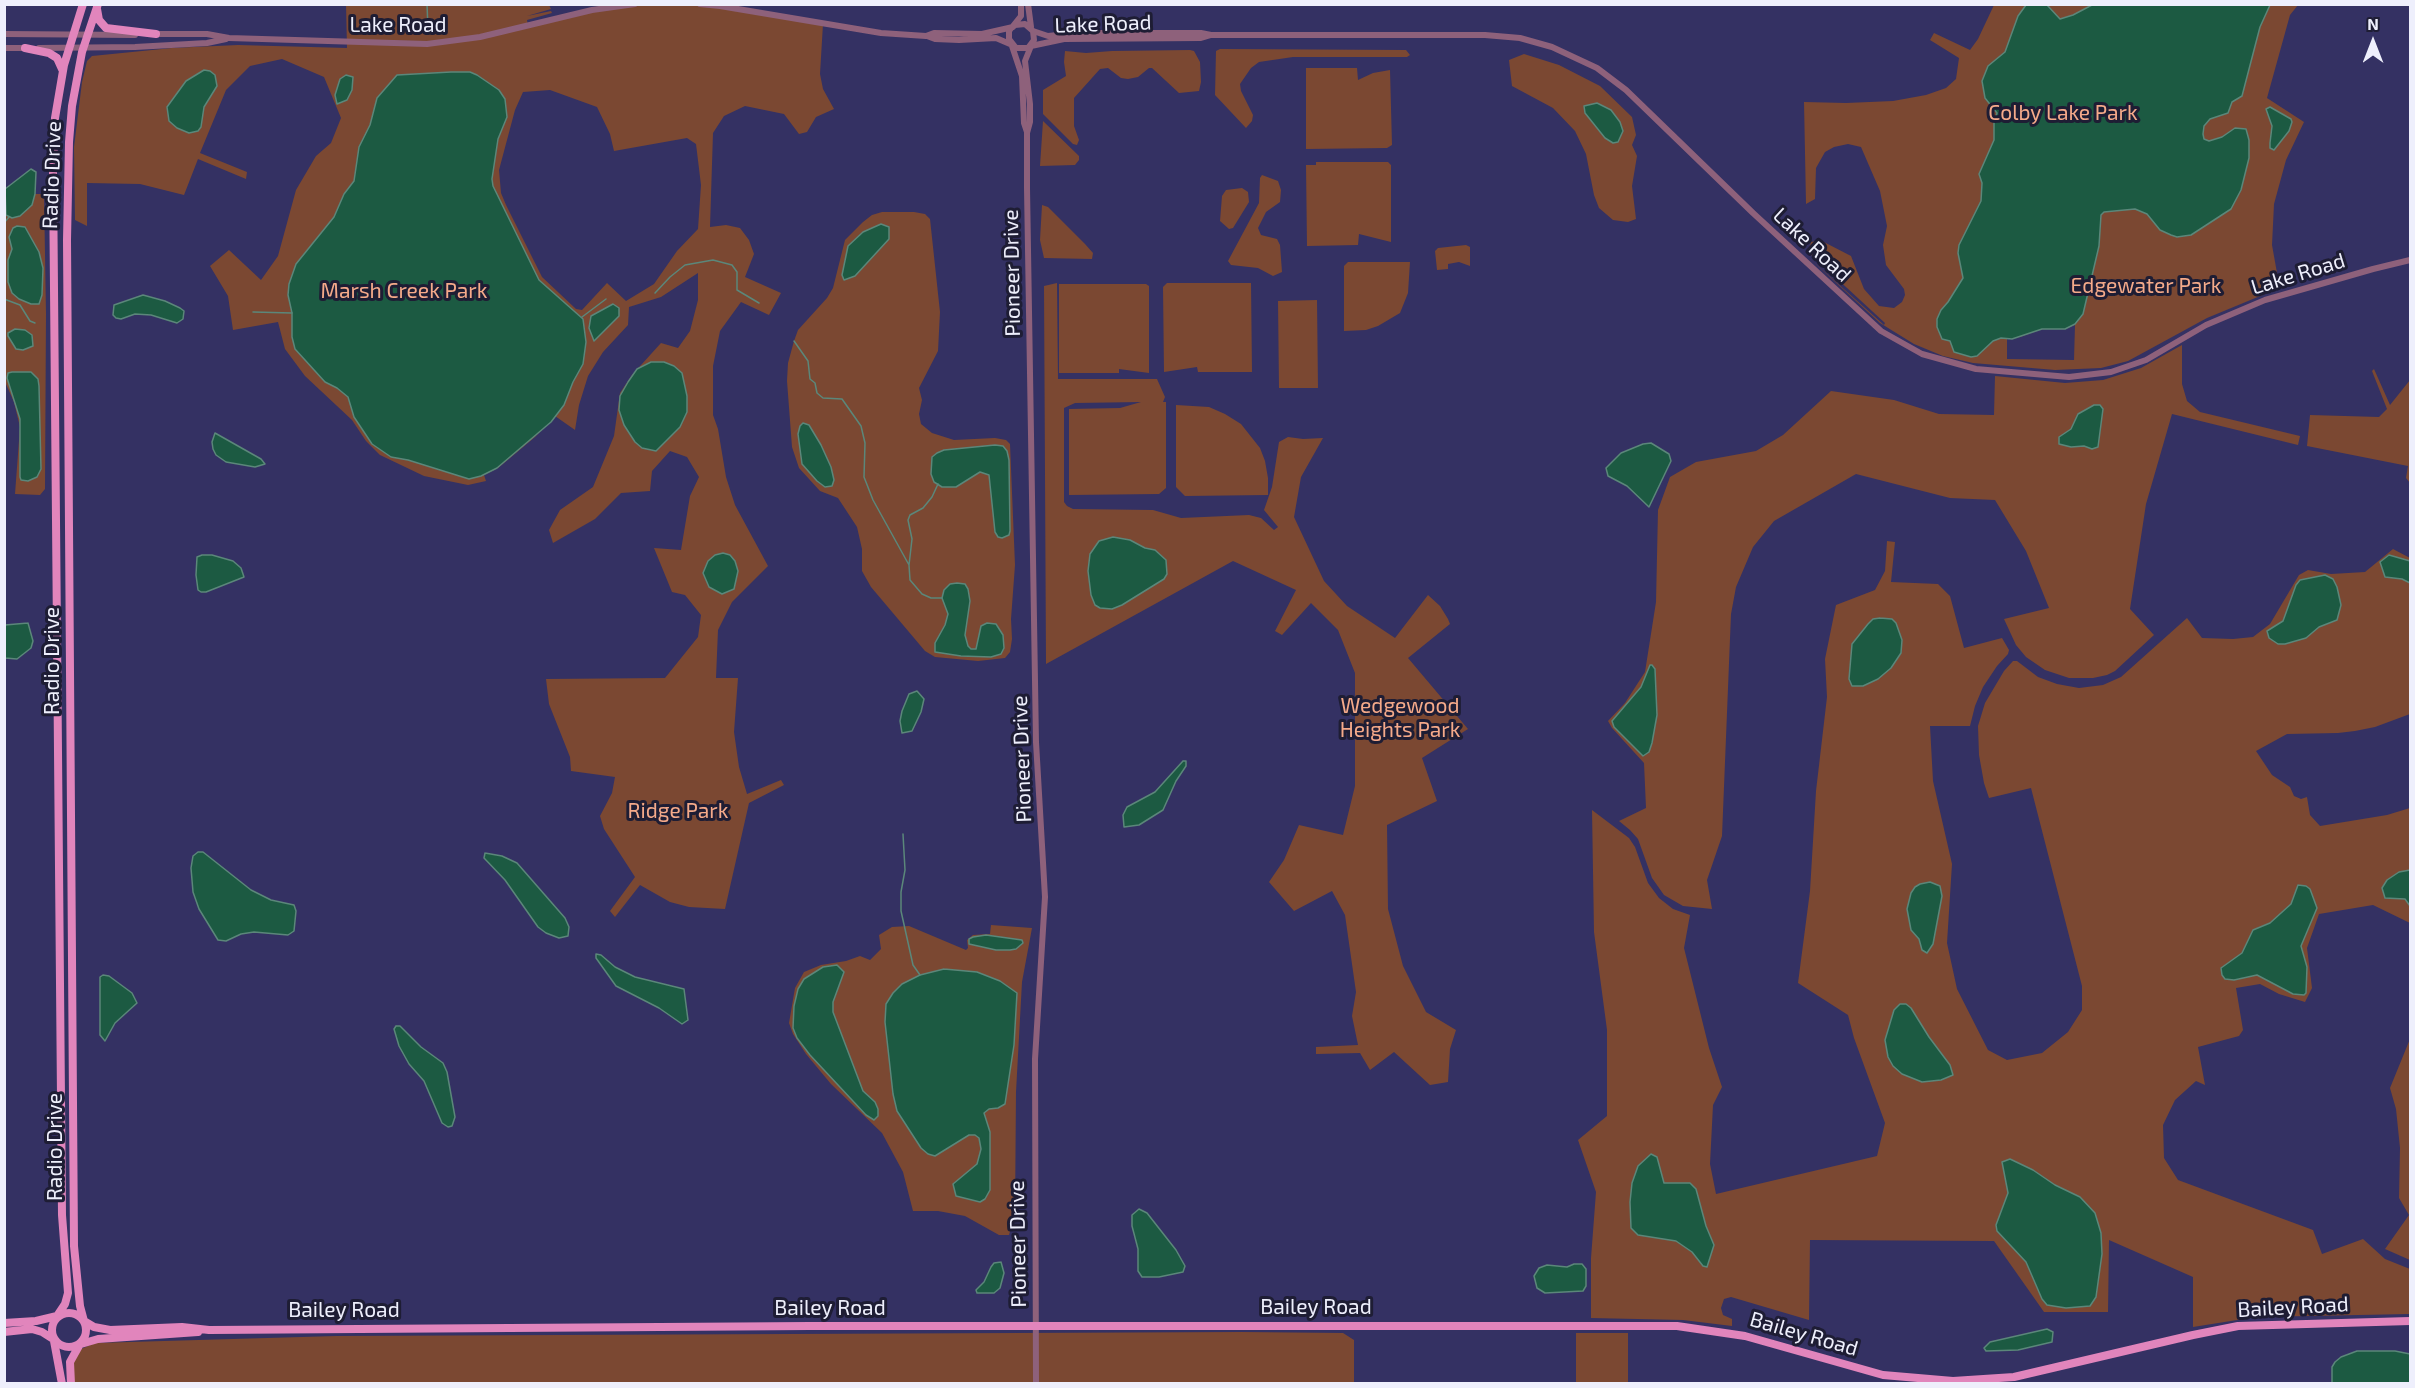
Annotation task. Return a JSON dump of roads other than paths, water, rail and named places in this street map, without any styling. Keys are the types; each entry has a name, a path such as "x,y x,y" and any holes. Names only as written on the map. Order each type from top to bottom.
{"main road":[{"name":"Radio Drive","path":"57,1316 65,1304 68,1293 62,1207 53,173 55,118 62,72 82,4"},
{"name":"Radio Drive","path":"84,1321 76,1287 74,1246 67,251 70,130 74,94 84,48 98,4"},
{"path":"98,4 98,19 106,28 156,34"},
{"path":"25,48 48,53 57,58 62,72"},
{"path":"4,1323 36,1321 71,1314 84,1321 86,1334 70,1362 71,1383"},
{"path":"57,1316 51,1328 62,1383"},
{"name":"Bailey Road","path":"84,1321 103,1330 182,1327 209,1330 1677,1326 1745,1336 1883,1375 1953,1382 1990,1380 2027,1374 2238,1326 2410,1321"},
{"path":"4,1332 33,1329 64,1346 80,1344"},
{"name":"Bailey Road","path":"80,1344 98,1339 182,1334 209,1330"}],"street":[{"name":"Lake Road","path":"4,34 207,34 229,38 427,44 480,37 592,10 635,4"},
{"path":"700,4 847,28 926,36 935,39 998,38 1022,50 1031,46 1035,37 1028,4"},
{"path":"1012,45 1008,37 1021,16 1021,4"},
{"path":"926,36 934,33 987,33 1022,23 1032,29"},
{"name":"Lake Road","path":"1032,29 1048,36 1116,33 1496,35 1534,42 1569,53 1601,71 1626,90 1765,224 1881,331 1922,354 1976,369 2069,377 2111,372 2146,360 2206,325 2265,300 2410,260"},
{"name":"Lake Road","path":"1031,46 1064,39 1201,38 1211,35"},
{"name":"Lake Road","path":"4,48 84,48 207,43 229,38"},
{"name":"Pioneer Drive","path":"1012,45 1022,76 1024,123 1027,133 1036,742 1045,897 1035,1059 1036,1383"},
{"name":"Pioneer Drive","path":"1027,133 1030,122 1030,104 1024,59 1031,46"}],"waterway":[{"path":"427,4 428,29"},
{"path":"4,223 9,217"},
{"path":"655,293 685,265 713,260 732,265 737,272 737,290 759,303"},
{"path":"4,299 20,305 30,321 35,323"},
{"path":"582,317 606,299"},
{"path":"253,312 292,313"},
{"path":"794,341 808,361 810,379 815,383 817,393 823,398 842,399 861,426 865,443 864,477 873,500 909,565 910,580 922,594 931,598 942,598"},
{"path":"909,565 912,539 908,520 910,515 923,508 932,497 938,484"},
{"path":"903,834 905,870 901,892 901,911 913,965 920,975"}],"park label":[{"name":"Colby Lake Park","path":"2063,113"},
{"name":"Edgewater Park","path":"2146,286"},
{"name":"Marsh Creek Park","path":"404,291"},
{"name":"Wedgewood Heights Park","path":"1400,718"},
{"name":"Ridge Park","path":"678,811"}]}
